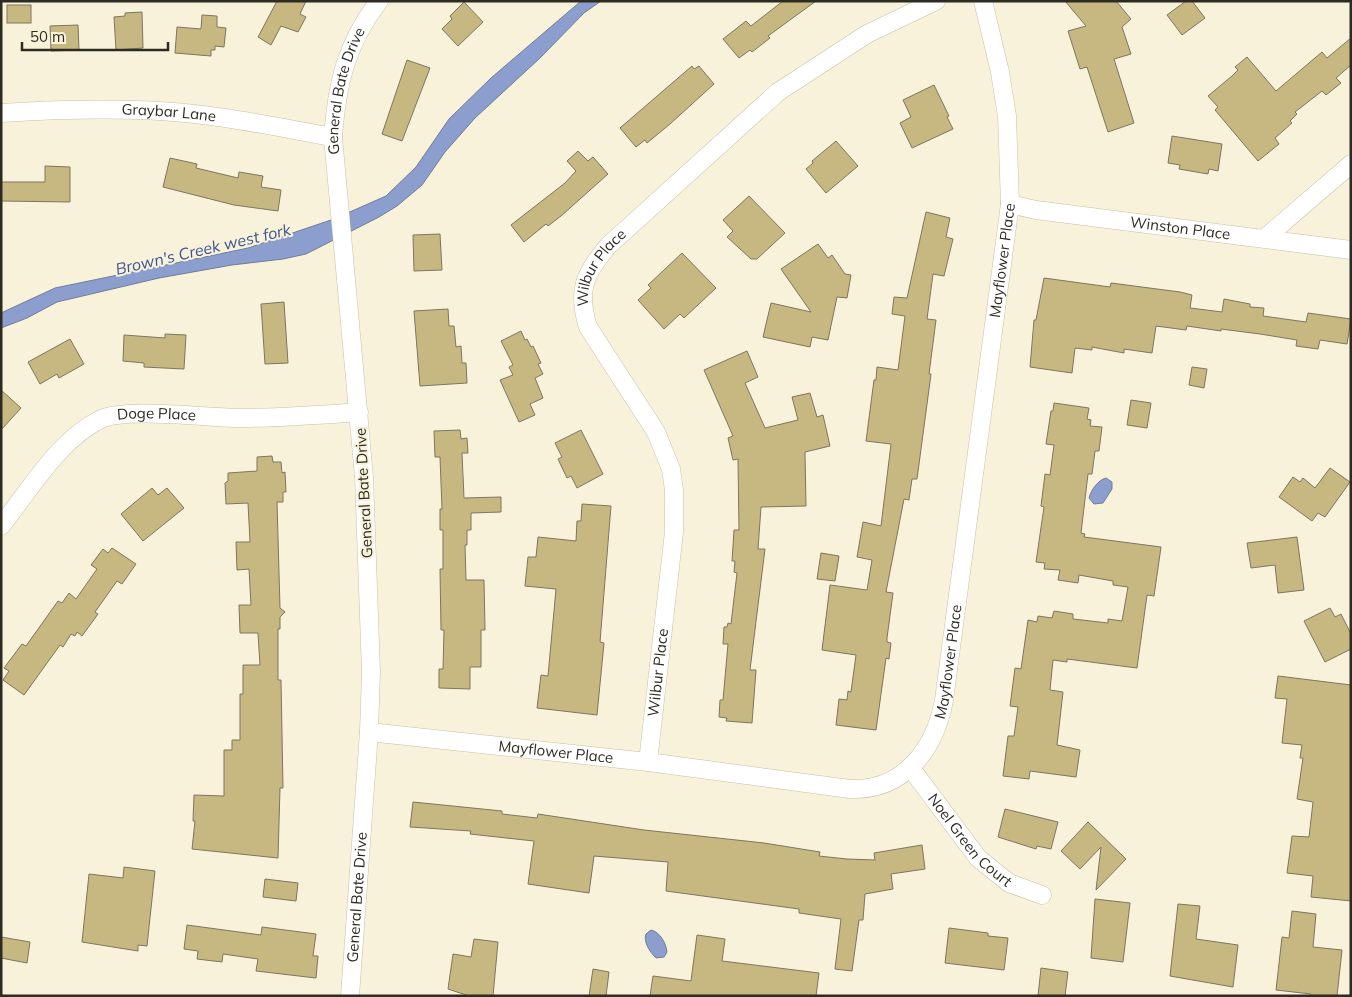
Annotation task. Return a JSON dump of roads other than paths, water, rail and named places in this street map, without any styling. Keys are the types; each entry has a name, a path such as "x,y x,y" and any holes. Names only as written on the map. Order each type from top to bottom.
{"street":[{"name":"General Bate Drive","path":"350,996 369,732 371,672 368,555 359,412 345,243 333,137 335,112 348,53 360,28 379,1"},
{"name":"Wilbur Place","path":"648,762 674,532 674,490 671,469 656,432 588,327 582,298 588,273 608,246 778,92 867,34 936,1"},
{"name":"Mayflower Place","path":"369,732 648,762 860,790 894,780 910,767 932,741 940,721 944,700 1010,204 1006,116 1000,72 983,1"},
{"name":"Graybar Lane","path":"1,113 84,110 194,114 234,119 333,137"},
{"path":"1265,238 1351,164"},
{"name":"Winston Place","path":"1010,204 1036,210 1351,250"},
{"name":"Doge Place","path":"1,526 61,450 90,426 103,418 129,414 287,418 359,412"},
{"name":"Noel Green Court","path":"910,767 978,858 1009,883 1042,895"}],"water":[{"path":"581,1 601,1 584,13 540,58 475,118 445,152 422,185 397,206 379,217 306,254 159,278 57,302 27,318 1,328 1,313 55,288 248,248 334,219 386,196 416,167 449,119 491,78"},
{"path":"1106,478 1112,482 1112,489 1103,503 1094,504 1089,498 1091,492 1098,483"},
{"path":"651,930 660,935 664,942 667,952 664,957 656,958 648,947 645,937"}],"water label":[{"name":"Brown's Creek west fork","path":"203,249"}]}
